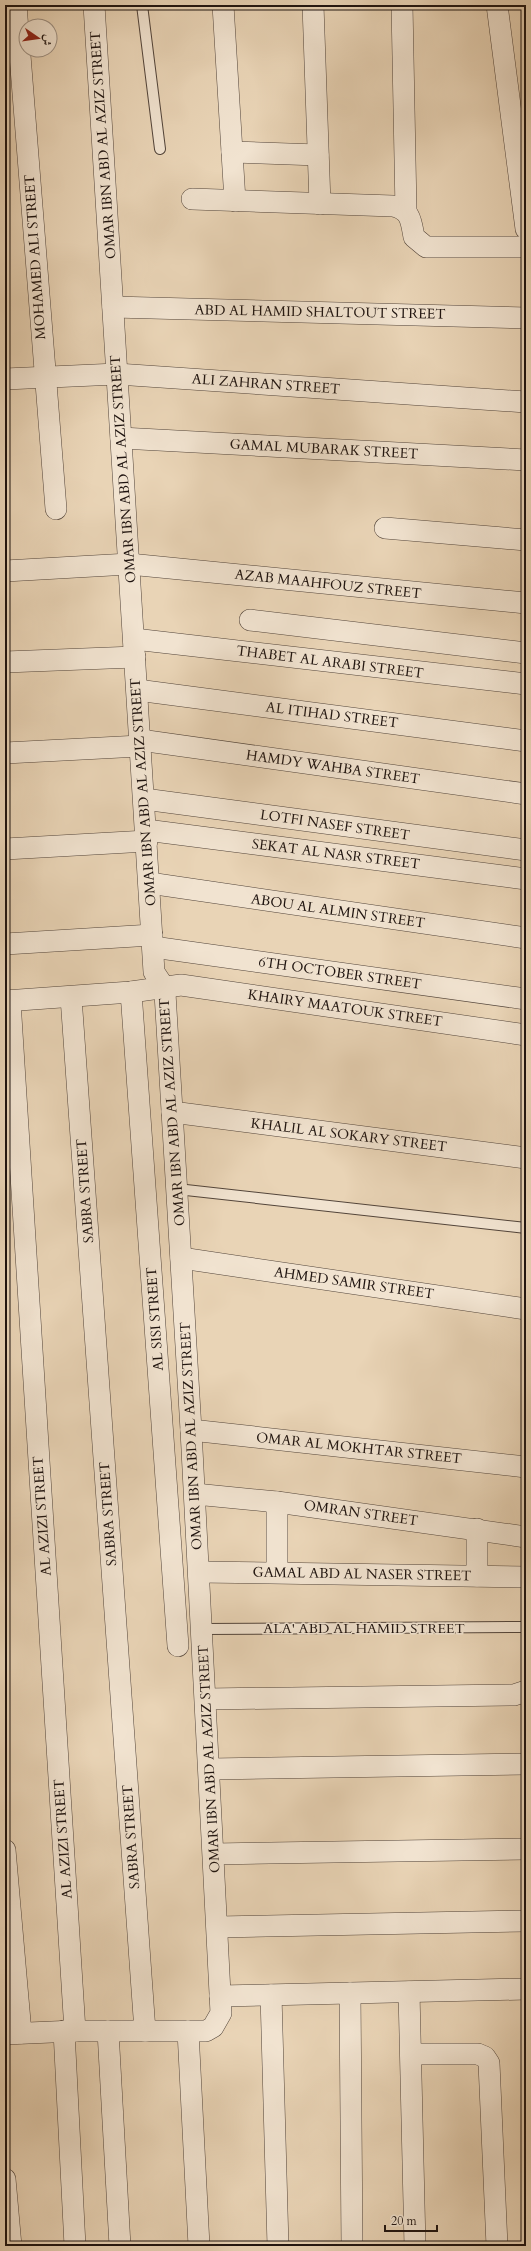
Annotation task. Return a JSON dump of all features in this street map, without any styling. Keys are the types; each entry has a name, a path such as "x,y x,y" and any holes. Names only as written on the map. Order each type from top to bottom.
{"street":[{"name":"MOHAMED ALI STREET","path":"16,5 44,377 56,509"},
{"name":"OMAR IBN ABD AL AZIZ STREET","path":"94,5 154,972 164,988 177,1189 218,1927 221,2013 213,2027 206,2031 188,2031"},
{"path":"223,5 235,201"},
{"path":"313,5 320,204"},
{"path":"402,5 406,211"},
{"path":"497,5 526,229"},
{"path":"232,152 318,155"},
{"path":"192,199 393,206 406,211 410,216 414,237 426,246 526,247"},
{"name":"ABD AL HAMID SHALTOUT STREET","path":"113,308 526,318"},
{"name":"ALI ZAHRAN STREET","path":"5,379 117,374 526,402"},
{"name":"GAMAL MUBARAK STREET","path":"121,438 526,460"},
{"path":"385,528 526,540"},
{"name":"AZAB MAAHFOUZ STREET","path":"5,571 129,564 526,603"},
{"path":"250,620 526,653"},
{"name":"THABET AL ARABI STREET","path":"5,662 134,648 526,684"},
{"name":"AL ITIHAD STREET","path":"137,690 526,741"},
{"name":"HAMDY WAHBA STREET","path":"5,753 140,743 526,794"},
{"name":"LOTFI NASEF STREET","path":"144,799 526,850"},
{"name":"SEKAT AL NASR STREET","path":"5,849 146,836 526,879"},
{"name":"ABOU AL ALMIN STREET","path":"149,883 526,938"},
{"name":"6TH OCTOBER STREET","path":"5,944 153,941 526,998"},
{"name":"KHAIRY MAATOUK STREET","path":"8,1001 71,998 180,985 526,1035"},
{"name":"AL SISI STREET","path":"131,992 178,1646"},
{"name":"SABRA STREET","path":"71,998 145,2031"},
{"name":"AL AZIZI STREET","path":"8,1001 69,2031 75,2246"},
{"name":"KHALIL AL SOKARY STREET","path":"172,1112 526,1158"},
{"name":"AHMED SAMIR STREET","path":"181,1258 526,1309"},
{"name":"OMAR AL MOKHTAR STREET","path":"191,1430 526,1467"},
{"name":"OMRAN STREET","path":"195,1494 277,1502 526,1537"},
{"path":"277,1502 277,1572"},
{"path":"477,1529 477,1576"},
{"name":"GAMAL ABD AL NASER STREET","path":"199,1572 526,1577"},
{"path":"206,1699 514,1695 526,1691"},
{"path":"210,1770 526,1764"},
{"path":"214,1854 526,1849"},
{"path":"5,1850 13,2034 69,2031 188,2031 199,2246"},
{"path":"218,1927 526,1921"},
{"path":"220,1996 526,1989"},
{"path":"409,1992 414,2246"},
{"path":"350,1993 352,2246"},
{"path":"271,1995 278,2246"},
{"path":"108,2031 120,2246"},
{"path":"410,2054 478,2054 485,2057 489,2063 497,2246"},
{"path":"5,2179 11,2246"}],"lane":[{"path":"142,5 160,149"},
{"path":"177,1189 526,1228"},
{"name":"ALA' ABD AL HAMID STREET","path":"202,1629 526,1627"}]}
